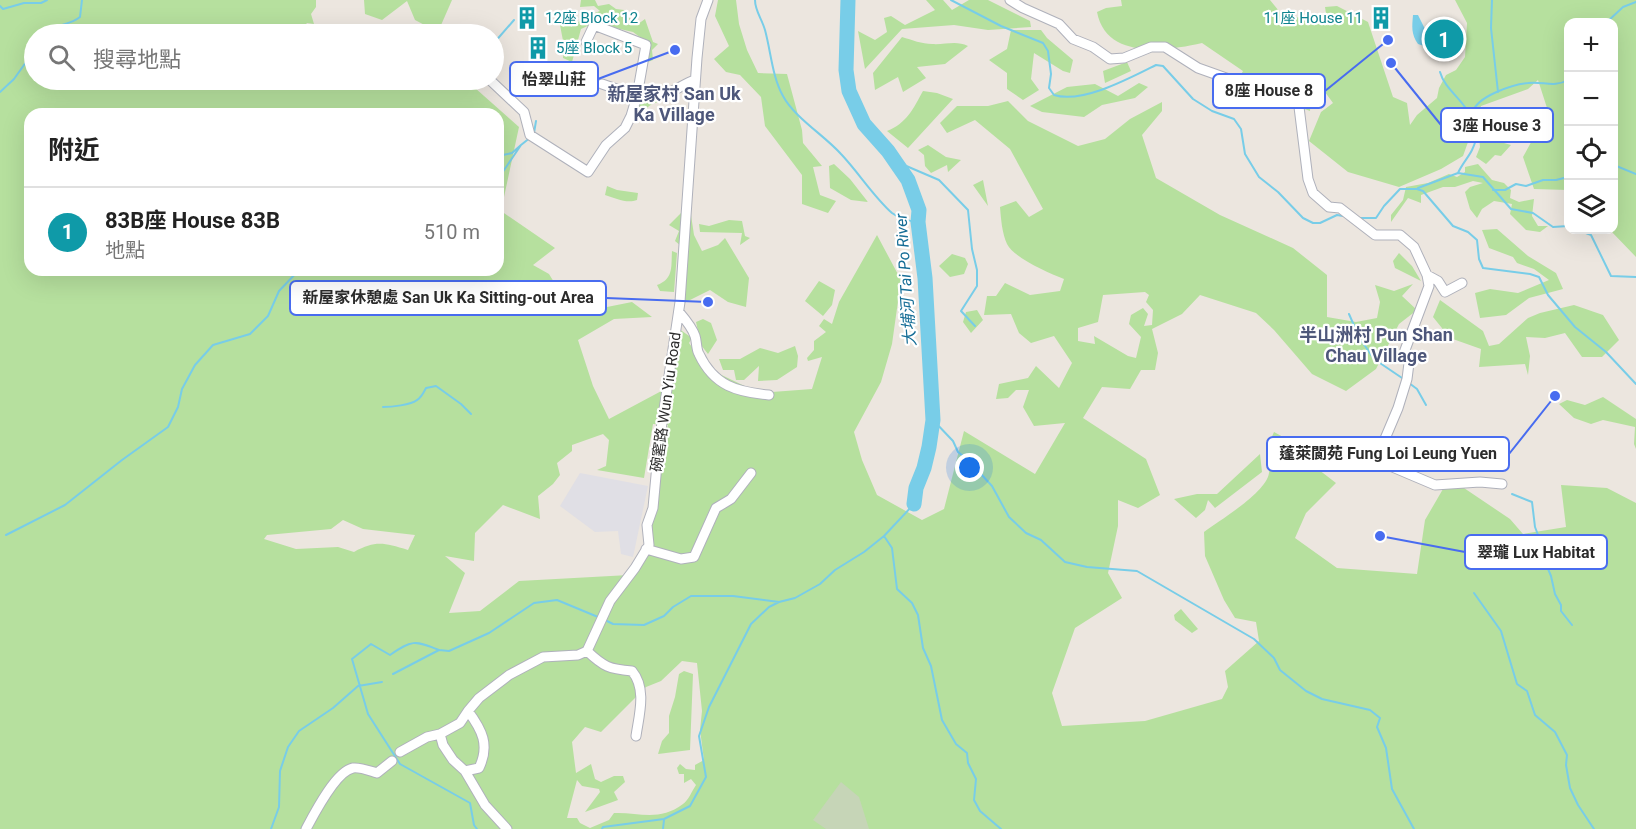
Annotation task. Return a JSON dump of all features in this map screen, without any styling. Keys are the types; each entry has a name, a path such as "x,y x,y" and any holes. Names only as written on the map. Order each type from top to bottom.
{"street":[{"name":"碗窰路 Wun Yiu Road","path":"587,651 610,601 635,568 649,544 647,525 653,508 659,442 679,312 701,19 708,0"},
{"path":"1011,0 1059,24 1073,39 1093,47 1110,59 1124,58 1151,47 1165,47 1198,68 1274,95 1291,98 1299,106 1308,178 1313,192 1329,207 1340,208 1375,235 1400,235 1414,247 1427,275 1429,286 1405,350 1409,363 1407,379 1398,408 1376,460 1435,485 1480,482 1502,484"},
{"path":"501,90 524,112 534,137 549,149 588,172 606,145 625,128 638,96 646,45 594,25 585,42"},
{"path":"638,96 644,92 660,96 695,80"},
{"path":"602,84 638,96"},
{"path":"1427,275 1438,281 1445,292 1462,284"},
{"path":"679,312 695,335 698,353 710,371 726,386 744,393 769,395"},
{"path":"646,549 681,559 694,557 716,508 732,499 751,473"},
{"path":"400,752 460,723 479,698 509,675 543,657 578,655 587,651 602,665 614,670 632,671 639,678 641,696 636,736"},
{"path":"465,771 479,768 485,749 482,732 468,711"},
{"path":"440,734 448,753 465,771 485,805 507,829"},
{"path":"306,829 335,783 348,771 355,767 377,773 392,761"}],"shaded area":[{"path":"580,473 648,486 633,557 621,554 618,531 595,532 560,506"}],"green space":[{"path":"0,0 316,0 316,7 311,14 314,24 24,24 24,90 477,90 498,108 24,108 24,276 504,276 504,213 555,248 533,265 549,274 565,300 574,302 587,311 632,302 652,317 614,319 578,340 593,386 609,419 667,388 680,346 670,340 672,324 692,338 689,343 707,368 759,393 812,389 822,357 808,361 807,358 814,350 814,341 826,332 819,326 824,319 832,324 839,302 877,235 901,280 892,344 881,382 854,432 862,460 877,495 922,520 944,509 964,431 1035,474 1065,423 1034,426 1023,407 1029,390 1016,390 1008,398 996,399 999,384 1028,378 1036,366 1059,388 1072,363 1054,336 1031,343 1019,333 1011,314 984,315 987,296 996,296 1005,283 1030,295 1060,291 1064,279 1025,260 1011,250 1007,244 1000,207 1016,201 1029,217 1043,209 1010,149 975,120 947,133 940,123 957,106 988,106 1008,101 1028,121 1078,146 1105,139 1130,119 1162,102 1162,111 1142,135 1156,178 1220,215 1293,248 1327,275 1327,317 1356,322 1377,318 1380,302 1375,285 1394,291 1413,284 1402,296 1417,310 1399,324 1376,369 1346,391 1312,374 1256,313 1200,295 1182,314 1152,329 1158,353 1155,370 1141,370 1130,389 1102,387 1083,418 1146,459 1160,495 1138,508 1118,500 1118,526 1108,573 1122,598 1075,628 1052,693 1062,726 1145,721 1222,699 1228,687 1225,671 1259,641 1256,622 1235,618 1224,600 1205,556 1204,532 1251,497 1266,481 1270,467 1270,443 1274,432 1296,444 1310,463 1336,483 1306,513 1295,538 1337,568 1417,574 1425,520 1443,489 1461,486 1510,519 1523,534 1566,527 1561,485 1607,488 1636,503 1636,829 0,829","holes":["1145,292 1149,295 1146,302 1153,310 1152,325 1144,326 1148,314 1143,308 1131,315 1129,324 1141,337 1136,358 1128,356 1094,336 1095,344 1078,341 1078,328 1098,322 1103,295","653,424 668,425 653,473 645,547 629,575 519,581 480,611 449,613 465,573 445,556 474,561 475,533 503,505 540,519 538,496 560,475 557,463 572,451 572,445 603,434 609,440 606,466 597,470 644,478","343,520 363,529 415,535 408,550 374,544 354,552 338,547 296,549 264,539 267,535 331,529","682,661 697,663 702,711 700,730 704,760 695,765 695,770 686,769 680,764 677,768 679,774 684,774 684,783 691,779 696,785 687,801 666,813 649,815 614,813 609,820 590,828 580,823 577,818 567,818 577,780 582,786 599,789 600,792 585,812 618,800 614,792 625,782 623,776 614,776 601,782 595,779 591,764 576,773 572,742 585,727 601,732 646,687 661,681"]},
{"path":"364,0 452,0 442,24 423,24 415,20 407,1 382,20 365,14"},
{"path":"581,0 595,0 598,6 609,4 616,9 624,10 628,17 638,24 645,19 653,42 658,44 652,50 653,60 648,62 646,57 648,43 633,32 596,22 581,29 572,62 563,58 564,46 560,25 555,25 556,16 566,14 571,27 587,16 600,11 594,6 580,7"},
{"path":"718,0 736,0 739,24 747,50 758,73 787,74 802,130 803,143 822,166 813,167 820,195 836,201 828,213 802,204 802,175 765,126 761,97 740,75 726,72 714,59 729,46 715,16"},
{"path":"926,0 943,0 952,10 969,0 988,0 1030,21 1031,27 988,30 954,25 902,29 865,69 858,31 875,40 887,32 884,18 891,16 905,25 935,10"},
{"path":"1121,0 1270,0 1283,16 1324,20 1328,26 1325,7 1337,6 1368,22 1393,97 1407,103 1410,125 1417,115 1437,98 1446,75 1456,70 1465,57 1467,23 1455,0 1636,0 1636,257 1614,234 1618,234 1618,18 1564,18 1564,190 1534,189 1523,157 1548,111 1538,80 1528,89 1481,106 1463,156 1441,169 1399,187 1348,172 1309,141 1321,112 1333,103 1314,77 1292,78 1297,93 1311,92 1310,111 1275,98 1256,83 1246,92 1234,87 1243,71 1202,43 1156,49 1125,45 1112,38 1103,27 1097,12 1122,6"},
{"path":"1011,30 1041,30 1073,60 1070,73 1034,53 1031,79 1039,90 1023,100 1007,89 1007,73 989,60 1007,49"},
{"path":"902,37 924,43 955,43 968,46 945,64 917,67 926,78 903,92 898,77 875,90 873,73"},
{"path":"1127,62 1131,71 1105,83 1103,71"},
{"path":"1139,83 1148,87 1135,98 1102,105 1084,117 1042,112 1030,106 1067,87 1095,84 1118,96"},
{"path":"646,86 665,92 664,100 652,104 641,112 629,102 633,90"},
{"path":"923,91 953,99 908,148 887,131 905,120"},
{"path":"504,114 519,127 504,197"},
{"path":"1488,131 1494,143 1511,145 1501,156 1495,155 1486,164 1476,157 1480,147 1479,137"},
{"path":"928,145 946,157 961,160 948,172 947,165 931,173 925,166 924,155 918,150"},
{"path":"834,164 850,179 868,202 851,200 830,188 829,166"},
{"path":"1478,164 1492,180 1504,183 1511,190 1510,198 1519,202 1534,199 1532,216 1538,226 1548,226 1540,232 1526,230 1510,214 1512,204 1494,201 1482,209 1477,218 1470,209 1465,192 1470,187 1483,183 1473,181 1455,187 1443,187 1421,195 1421,203 1408,198 1391,222 1391,215 1403,200 1406,187 1428,183 1449,174 1457,177 1465,172 1465,167"},
{"path":"983,180 988,206 973,185"},
{"path":"607,186 638,193 637,200 625,201 605,195"},
{"path":"681,213 691,215 694,235 702,251 718,245 725,238 749,278 746,307 728,302 710,290 684,303 681,246 675,241 679,231 669,225"},
{"path":"729,220 742,221 745,236 750,238 740,245 742,233 700,232 699,224 709,226"},
{"path":"1497,229 1528,256 1556,273 1563,289 1529,298 1506,315 1480,318 1475,293 1490,289 1518,293 1549,280 1534,269 1517,263 1513,257 1489,248 1482,230"},
{"path":"672,251 677,253 674,292 660,291 657,285 669,276"},
{"path":"1399,253 1412,266 1421,281 1395,268 1393,261"},
{"path":"952,254 965,258 968,264 964,274 950,277 939,266"},
{"path":"819,281 835,290 832,305 823,316 805,301"},
{"path":"1440,300 1483,331 1489,346 1499,344 1528,318 1574,305 1603,315 1619,340 1602,357 1582,357 1565,333 1545,338 1526,337 1530,356 1528,375 1525,364 1479,367 1481,349 1450,338 1433,317"},
{"path":"977,310 983,320 971,333 963,322 966,312"},
{"path":"703,319 711,323 717,340 708,354 701,345 696,322"},
{"path":"795,346 798,356 797,367 777,380 758,381 759,366 744,380 736,380 734,370 723,370 719,359 740,359 760,348 778,353"},
{"path":"1603,397 1636,419 1636,449 1635,427 1603,420 1591,424 1574,418 1559,404 1567,400 1585,405"},
{"path":"1260,454 1262,472 1215,508 1208,500 1205,510 1196,518 1174,499 1197,494 1217,494"},
{"path":"1181,609 1198,629 1192,633 1175,620 1174,615"},
{"path":"684,671 693,674 690,750 658,754 662,741 669,733 669,716 679,674"},
{"path":"841,782 859,797 869,829 826,829 813,820"}],"water":[{"path":"1413,15 1418,15 1425,29 1425,38 1429,43 1427,47 1418,44 1414,37"}],"waterway":[{"path":"0,6 3,9 47,0"},
{"path":"65,24 80,17 82,0"},
{"path":"755,0 765,30 776,80 788,104 841,154 892,213 898,217 918,222"},
{"name":"大埔河 Tai Po River","path":"848,0 846,70 849,91 864,124 888,151 908,180 919,210 933,420 929,447 916,488 914,504"},
{"path":"951,0 1001,26 1043,43 1048,51 1051,74 1049,88 1054,95 1065,97 1092,93 1120,83 1156,65 1163,66 1193,99 1212,111 1234,119 1241,129 1245,154 1259,177 1278,192 1303,218 1313,223 1320,223 1337,215 1343,216"},
{"path":"1492,0 1491,28 1498,92"},
{"path":"1611,18 1623,7 1636,2"},
{"path":"504,32 514,20"},
{"path":"0,92 14,79 24,65"},
{"path":"1440,72 1448,87 1467,110 1471,111"},
{"path":"1473,112 1481,101 1505,89 1528,83 1553,84 1564,82"},
{"path":"1418,188 1458,173 1472,150 1482,126 1477,118"},
{"path":"534,133 536,121"},
{"path":"504,170 521,145 531,137"},
{"path":"504,155 512,153 521,145"},
{"path":"897,162 939,180 968,210 972,249 977,270 977,286 961,311 975,326"},
{"path":"1618,167 1636,174"},
{"path":"1458,173 1483,177 1511,209 1533,213 1553,227 1564,226"},
{"path":"1493,190 1505,190 1516,184 1526,186 1543,180 1564,178"},
{"path":"1360,218 1376,218 1400,189 1423,191 1453,226 1468,232 1477,240 1479,259 1483,268 1539,277 1548,295 1575,327 1606,352 1636,384"},
{"path":"1588,234 1591,235 1611,276 1636,277"},
{"path":"6,535 65,505 168,427 178,407 182,389 195,365 213,345 250,334 268,316 279,291 293,276"},
{"path":"1349,314 1359,337 1374,359 1405,380"},
{"path":"1409,383 1417,389 1426,405"},
{"path":"383,407 414,402 426,388 436,386 471,414"},
{"path":"933,420 953,441 958,452 992,486 1009,517 1026,533 1041,540 1065,562 1087,567 1137,571 1254,639 1274,658 1280,670 1306,691 1322,699 1370,710 1380,718 1377,727 1386,748 1392,789 1414,829"},
{"path":"1512,494 1532,502 1535,527 1555,594 1561,605 1561,611 1572,625"},
{"path":"603,619 613,624 644,625 664,616 673,607 691,596 733,596 779,602 795,598 820,584 835,570 864,552 884,536 914,504"},
{"path":"884,536 892,548 897,589 912,603 918,615 923,648 931,666 942,720 956,744 967,753 968,763 976,779 974,800 980,811 1001,829"},
{"path":"1474,593 1501,631 1517,684 1527,691 1535,715 1555,732 1567,755 1566,765 1570,788 1594,829"},
{"path":"393,674 439,650 449,651 489,633 534,603 557,600 598,617"},
{"path":"602,829 603,827 664,819 690,806 706,777 699,736 709,707 751,624 769,607 779,602"},
{"path":"439,650 424,644 413,643 403,646 390,655 371,644 352,659 368,714 400,764 470,803 474,825 477,829"},
{"path":"271,829 279,807 280,771 288,747 299,731 333,708 358,686 382,682"},
{"path":"663,829 664,820"}],"place":[{"name":"12座 Block 12","path":"527,18"},
{"name":"11座 House 11","path":"1381,18"},
{"name":"83B座 House 83B","path":"1444,39"},
{"name":"8座 House 8","path":"1388,40"},
{"name":"5座 Block 5","path":"538,48"},
{"name":"怡翠山莊","path":"675,50"},
{"name":"3座 House 3","path":"1391,63"},
{"name":"新屋家休憩處 San Uk Ka Sitting-out Area","path":"708,302"},
{"name":"蓬萊閬苑 Fung Loi Leung Yuen","path":"1555,396"},
{"name":"翠瓏 Lux Habitat","path":"1380,536"}],"district":[{"name":"新屋家村 San Uk Ka Village","path":"674,104"},
{"name":"半山洲村 Pun Shan Chau Village","path":"1376,345"}]}
